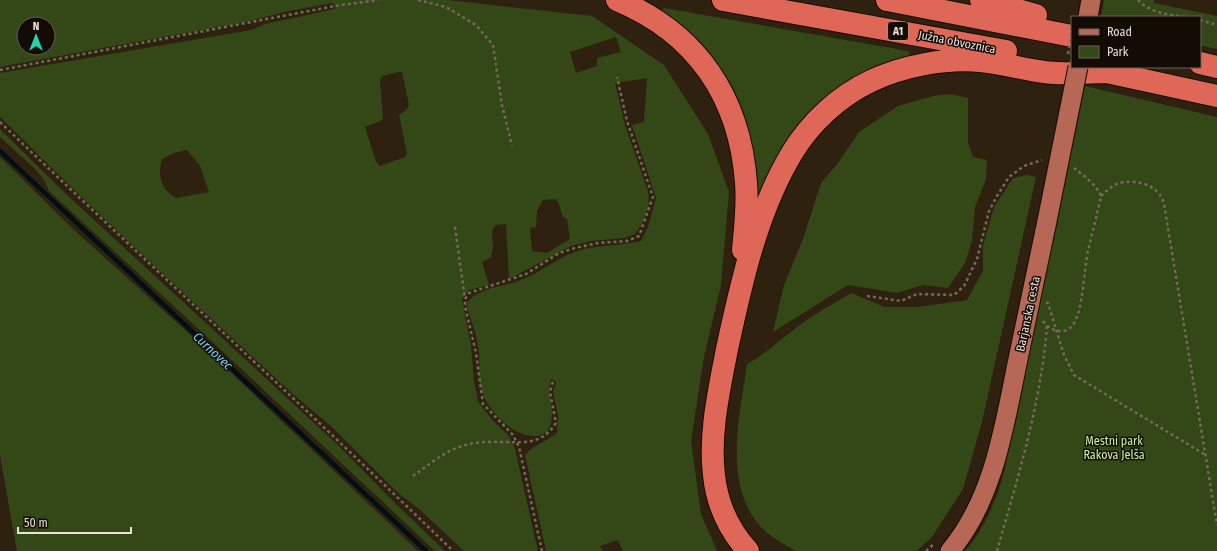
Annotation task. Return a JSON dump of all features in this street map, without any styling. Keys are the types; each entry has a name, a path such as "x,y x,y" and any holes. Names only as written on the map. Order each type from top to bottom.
{"highway":[{"path":"617,0 648,15 680,39 709,70 728,102 738,132 746,183 746,221 740,289"},
{"name":"Južna obvoznica","path":"724,0 877,27 1071,65"},
{"name":"A1","path":"887,0 1071,36"},
{"path":"981,0 1054,19 1071,28"},
{"path":"748,551 734,533 720,504 714,476 712,453 713,428 718,394 740,289 771,194 793,152 819,118 850,93 870,81 914,66 935,63 977,61 1046,73 1106,72"},
{"path":"1201,63 1217,67"},
{"path":"1087,68 1217,96"}],"main road":[{"path":"1088,16 1091,0"},
{"name":"Barjanska cesta","path":"950,551 970,525 987,483 1008,407 1078,68"}],"path":[{"path":"0,70 334,6 378,0"},
{"path":"418,0 446,7 476,25 492,45 502,105 512,146"},
{"path":"1138,0 1146,8 1153,11 1179,16"},
{"path":"1201,20 1217,25"},
{"path":"465,299 469,293 526,274 559,253 598,243 627,241 639,236 653,197 627,120 617,76"},
{"path":"0,122 114,232 354,455 453,551"},
{"path":"867,296 901,301 917,294 954,294 964,286 977,259 989,210 1009,177 1024,166 1040,160 1046,161"},
{"path":"1072,165 1091,182 1101,196"},
{"path":"1028,313 1056,331 1062,331 1072,326 1078,313 1088,252 1101,196 1113,185 1128,182 1145,184 1154,189 1161,196 1164,204 1204,454 1217,525"},
{"path":"455,227 465,306 476,353 482,404 513,435 517,444 542,551"},
{"path":"1048,303 1068,365 1074,376 1204,454"},
{"path":"997,551 1021,468 1035,411 1044,364 1047,326"},
{"path":"413,476 454,449 480,443 499,442 517,444 537,440 550,432 556,423 550,392 553,381"}],"green space":[{"path":"0,0 448,0 592,16 664,65 708,134 729,192 721,285 704,357 691,441 701,514 717,551 623,551 618,540 600,546 603,551 546,551 525,455 557,433 558,416 553,392 556,382 551,379 550,393 552,419 547,432 537,436 527,435 517,432 500,420 487,403 480,385 478,346 466,304 477,294 491,288 521,280 579,250 641,241 648,227 656,198 632,125 644,122 647,78 615,83 625,125 648,191 649,205 642,224 635,234 624,238 591,241 571,246 509,279 506,224 496,225 492,230 493,247 491,257 482,262 489,285 469,290 462,299 471,345 474,381 478,401 494,422 509,436 515,449 538,551 464,551 419,509 398,493 332,427 295,396 164,275 0,117 0,73 251,30 265,24 335,9 333,3 284,12 246,22 0,67","holes":["616,37 621,52 597,58 597,66 576,73 570,52","402,72 409,105 407,109 399,115 407,153 405,157 380,166 376,162 365,127 383,120 380,80 382,76","187,150 200,166 209,192 176,198 167,191 160,176 162,159 174,153","555,199 558,202 563,217 567,219 570,239 547,253 532,251 530,228 536,227 537,211 543,200"]},
{"path":"1104,0 1154,0 1154,3 1217,16 1217,49 1201,45 1201,16 1101,16"},
{"path":"664,8 908,51 910,55 869,70 852,79 755,217 756,184 753,154 748,126 739,100 726,75 687,31 660,11"},
{"name":"Mestni park Rakova Jelša","path":"1085,86 1217,117 1217,551 965,551 984,524 989,514 1004,472"},
{"path":"950,94 968,98 968,143 973,157 987,160 986,179 975,207 972,241 965,263 948,288 923,285 897,293 848,285 773,332 784,285 803,239 821,183 838,163 859,132 898,106 933,96"},
{"path":"0,129 66,194 337,444 445,551 435,551 217,346 49,191 44,180 35,169 0,137"},
{"path":"0,157 73,229 205,348 418,551 17,551 0,456"},
{"path":"1027,175 1036,177 982,422 963,489 932,537 917,551 796,551 773,537 761,527 749,510 741,491 737,448 738,427 747,364 797,327 852,293 884,307 918,307 967,300 983,271 983,246 994,207 1013,178"}],"waterway":[{"name":"Curnovec","path":"0,151 426,551"}]}
